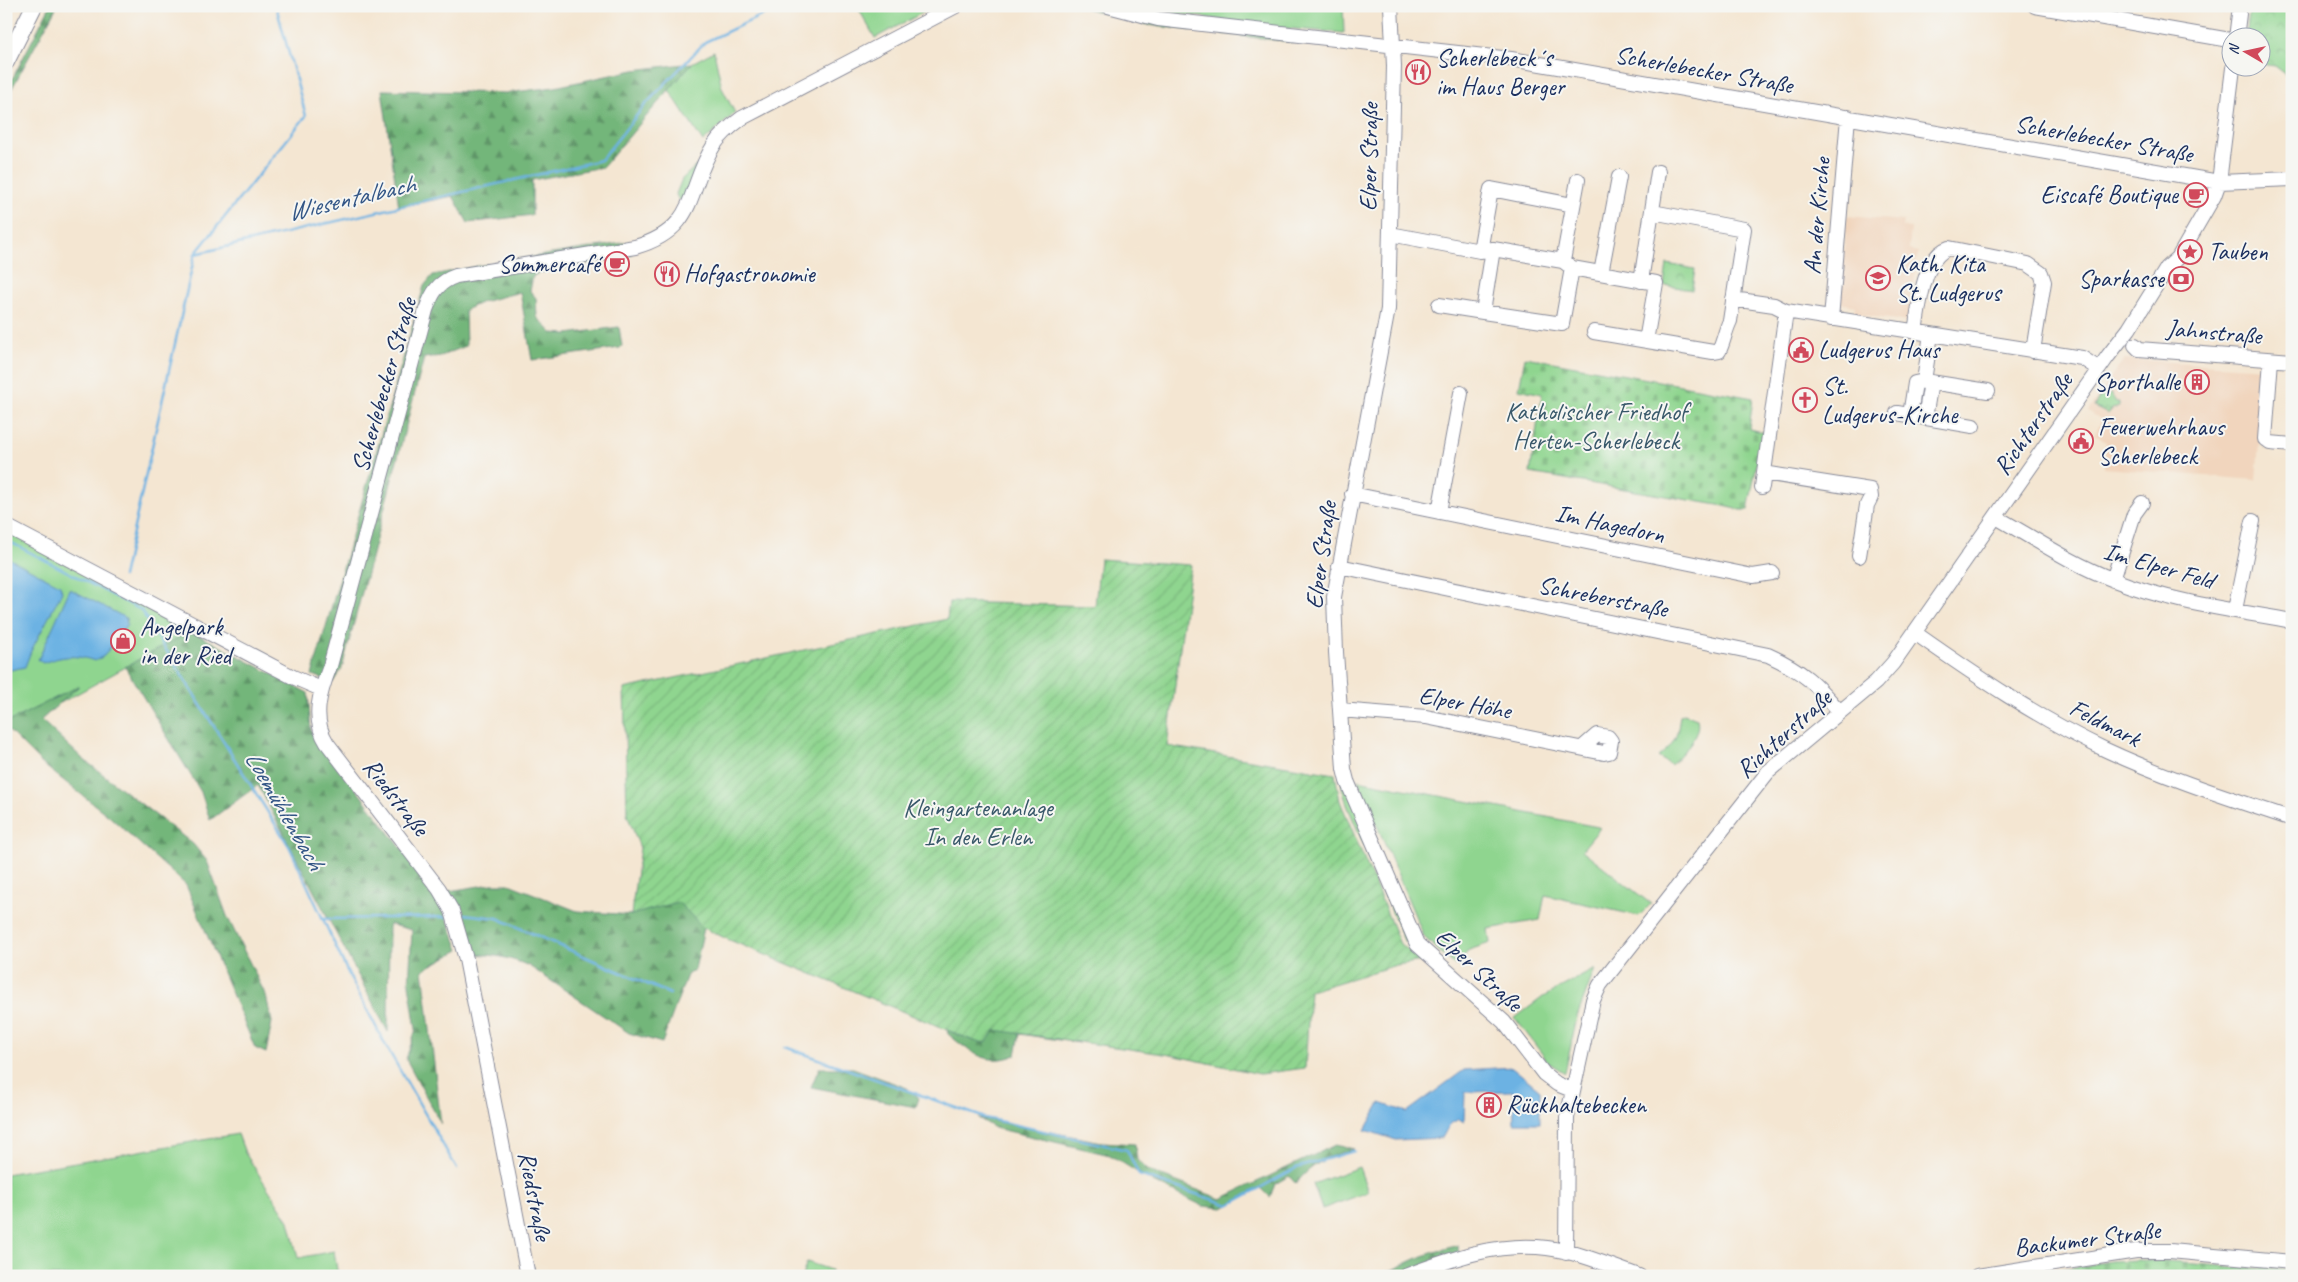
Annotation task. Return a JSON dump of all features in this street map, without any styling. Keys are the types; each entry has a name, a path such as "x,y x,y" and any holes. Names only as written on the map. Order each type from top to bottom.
{"main road":[{"path":"6,62 34,6"}],"street":[{"name":"Scherlebecker Straße","path":"321,689 330,666 423,322 430,301 438,286 456,276 635,247 658,238 671,228 686,210 714,144 742,118 956,6"},
{"name":"Scherlebecker Straße","path":"1108,6 1158,19 1511,59 2219,182 2292,179"},
{"name":"Elper Straße","path":"1391,6 1394,45 1388,309 1338,566 1334,598 1343,758 1347,782 1417,944 1504,1022 1544,1074 1557,1084 1572,1090"},
{"path":"2035,6 2220,38"},
{"path":"2237,28 2240,6"},
{"name":"Richterstraße","path":"1566,1252 1566,1126 1572,1090 1593,1000 1600,985 1764,777 1884,674 1915,633 2099,369 2120,343 2157,284 2187,243 2190,233 2214,196 2219,182 2232,78"},
{"name":"An der Kirche","path":"1831,319 1848,117"},
{"path":"1641,281 1658,172"},
{"path":"1601,273 1619,177"},
{"path":"1439,305 1562,324 1573,205 1578,180"},
{"path":"1483,312 1491,189 1573,205"},
{"path":"1594,332 1713,352 1719,351 1730,321 1744,229 1652,212"},
{"path":"1390,234 1487,250 1656,283 1646,341"},
{"path":"1915,332 1921,294 1933,259 1940,251 1949,248 2043,265 2044,282 2033,351"},
{"path":"1733,299 1774,305 1786,311 1831,319 2082,358 2099,369"},
{"path":"1762,487 1786,311"},
{"path":"2120,343 2127,347 2135,345 2138,338 2129,329"},
{"path":"1926,418 1931,334"},
{"name":"Jahnstraße","path":"2135,345 2139,349 2292,361"},
{"path":"2271,360 2265,439 2270,443 2292,445"},
{"path":"1973,426 1903,414 1915,383 1927,381 1988,391"},
{"path":"1439,512 1461,393"},
{"path":"1764,473 1870,490 1871,497 1867,505 1859,556"},
{"name":"Im Hagedorn","path":"1352,494 1753,576 1772,573"},
{"path":"2113,580 2134,514 2142,503"},
{"name":"Im Elper Feld","path":"1996,517 2070,560 2113,580 2138,589 2190,602 2292,621"},
{"path":"2236,610 2253,521"},
{"path":"6,526 294,677 321,689"},
{"name":"Schreberstraße","path":"1338,566 1768,655 1803,673 1818,686 1840,712"},
{"name":"Feldmark","path":"1915,633 2001,692 2106,750 2177,780 2292,819"},
{"name":"Riedstraße","path":"321,689 317,719 320,733 439,889 454,916 471,980 528,1276"},
{"name":"Elper Höhe","path":"1340,710 1426,717 1582,748"},
{"path":"1405,1276 1456,1258 1489,1249 1547,1248 1566,1252 1639,1276"},
{"name":"Backumer Straße","path":"1977,1276 2136,1251 2170,1251 2292,1262"}],"shaded area":[{"name":"Kath. Kita St. Ludgerus","path":"1847,216 1903,221 1902,227 1911,228 1909,250 1918,252 1909,322 1857,314 1854,311 1855,306 1840,303"},
{"path":"2124,359 2265,368 2256,480 2104,468 2106,442 2094,434 2102,420 2088,411"}],"green space":[{"path":"50,6 57,6 6,99 6,91"},
{"path":"857,6 921,6 926,11 875,38"},
{"path":"1078,6 1094,6 1143,19 1319,40 1318,45 1148,25"},
{"path":"1151,6 1343,6 1344,33 1259,26 1151,9"},
{"path":"2250,6 2292,6 2292,79 2275,66 2270,65 2270,28 2247,28"},
{"path":"714,51 722,88 735,113 703,142 669,90 692,63"},
{"path":"692,63 603,167 532,180 532,215 468,223 453,196 399,207 382,90 506,93 555,87 634,70"},
{"path":"697,165 685,203 678,199 676,194 682,179"},
{"path":"629,242 631,255 539,273 533,276 530,291 536,298 537,317 552,333 567,334 619,327 622,346 620,348 532,360 520,292 482,302 465,310 466,346 441,356 424,358 342,668 333,682 312,675 424,286 433,275 493,263"},
{"path":"1667,264 1695,269 1692,290 1664,285"},
{"name":"Katholischer Friedhof Herten-Scherlebeck","path":"1525,357 1753,398 1749,429 1763,432 1748,510 1530,473 1542,394 1519,389"},
{"path":"2105,394 2111,394 2116,402 2119,402 2119,407 2112,409 2108,414 2094,407 2099,398"},
{"path":"6,531 191,631 6,733"},
{"name":"Kleingartenanlage In den Erlen","path":"1100,559 1191,565 1167,746 1335,774 1340,801 1400,944 1423,961 1396,965 1310,991 1305,1068 1260,1074 1171,1055 995,1030 986,1043 974,1041 727,939 704,928 678,902 631,915 640,848 627,814 624,689 947,619 949,602 1095,606"},
{"path":"191,631 308,693 311,730 431,887 445,912 459,950 423,970 441,1124 406,1059 416,1029 409,984 412,930 389,924 388,1032 258,785 210,820 201,792 125,667"},
{"path":"79,686 41,720 83,759 193,844 207,861 227,916 266,996 272,1022 266,1053 255,1048 186,885 110,817 40,762 6,728 6,723"},
{"path":"1683,714 1697,719 1697,732 1690,744 1671,765 1658,757 1669,748 1675,739 1680,716"},
{"path":"1339,758 1410,938 1405,943 1347,805 1342,787"},
{"path":"1358,780 1598,827 1600,828 1582,850 1651,904 1639,916 1545,895 1540,920 1488,929 1490,943 1469,950 1456,966 1424,937"},
{"path":"492,884 509,884 577,911 631,915 678,901 704,928 695,969 687,975 662,1043 629,1033 529,966 500,957 470,955 449,891"},
{"path":"1595,969 1577,1017 1565,1073 1549,1063 1515,1018 1543,997"},
{"path":"999,1026 1079,1043 1020,1034 1016,1055 996,1059 979,1056 972,1052 948,1034 947,1030 974,1041"},
{"path":"819,1068 853,1068 907,1088 919,1098 916,1107 811,1087"},
{"path":"978,1118 1102,1142 1135,1144 1137,1160 1149,1171 1221,1199 1335,1145 1354,1149 1322,1161 1307,1171 1296,1184 1289,1176 1275,1184 1270,1197 1260,1187 1223,1208 1203,1206 1153,1182 1110,1155 995,1128"},
{"path":"238,1134 245,1153 289,1221 298,1258 334,1251 338,1276 6,1276 6,1174"},
{"path":"1359,1167 1368,1192 1322,1209 1313,1184"},
{"path":"1458,1245 1459,1264 1422,1276 1379,1276 1422,1256"},
{"path":"2139,1260 2292,1271 2292,1276 2022,1276 2111,1261"},
{"path":"807,1262 831,1270 830,1276 802,1276"}],"water":[{"path":"6,557 60,585 62,592 31,651 25,667 6,671"},
{"path":"70,589 126,618 127,625 104,656 95,661 81,657 69,657 43,663 38,660"},
{"path":"1512,1067 1540,1090 1540,1123 1514,1123 1513,1091 1465,1092 1464,1122 1459,1119 1450,1124 1442,1138 1396,1140 1365,1130 1380,1103 1407,1112 1464,1070"}],"waterway":[{"path":"195,254 306,116 276,6"},
{"name":"Wiesentalbach","path":"123,577 195,254 601,160 645,105 705,42 782,6"},
{"name":"Loemühlenbach","path":"6,540 141,610 289,846 349,975 386,1046 457,1169"},
{"path":"457,915 464,914 497,918 670,994"},
{"path":"322,919 450,917"},
{"path":"785,1047 985,1118 1127,1150 1139,1175 1229,1205 1296,1168 1354,1151"}],"place":[{"name":"Scherlebeck´s im Haus Berger","path":"1418,72"},
{"name":"Eiscafé Boutique","path":"2196,195"},
{"name":"Tauben","path":"2190,252"},
{"name":"Sommercafé","path":"617,264"},
{"name":"Hofgastronomie","path":"667,274"},
{"name":"Kath. Kita St. Ludgerus","path":"1878,278"},
{"name":"Sparkasse","path":"2181,279"},
{"name":"Ludgerus Haus","path":"1801,350"},
{"name":"Sporthalle","path":"2197,382"},
{"name":"St. Ludgerus-Kirche","path":"1805,400"},
{"name":"Feuerwehrhaus Scherlebeck","path":"2081,441"},
{"name":"Angelpark in der Ried","path":"123,641"},
{"name":"Rückhaltebecken","path":"1489,1105"}]}
